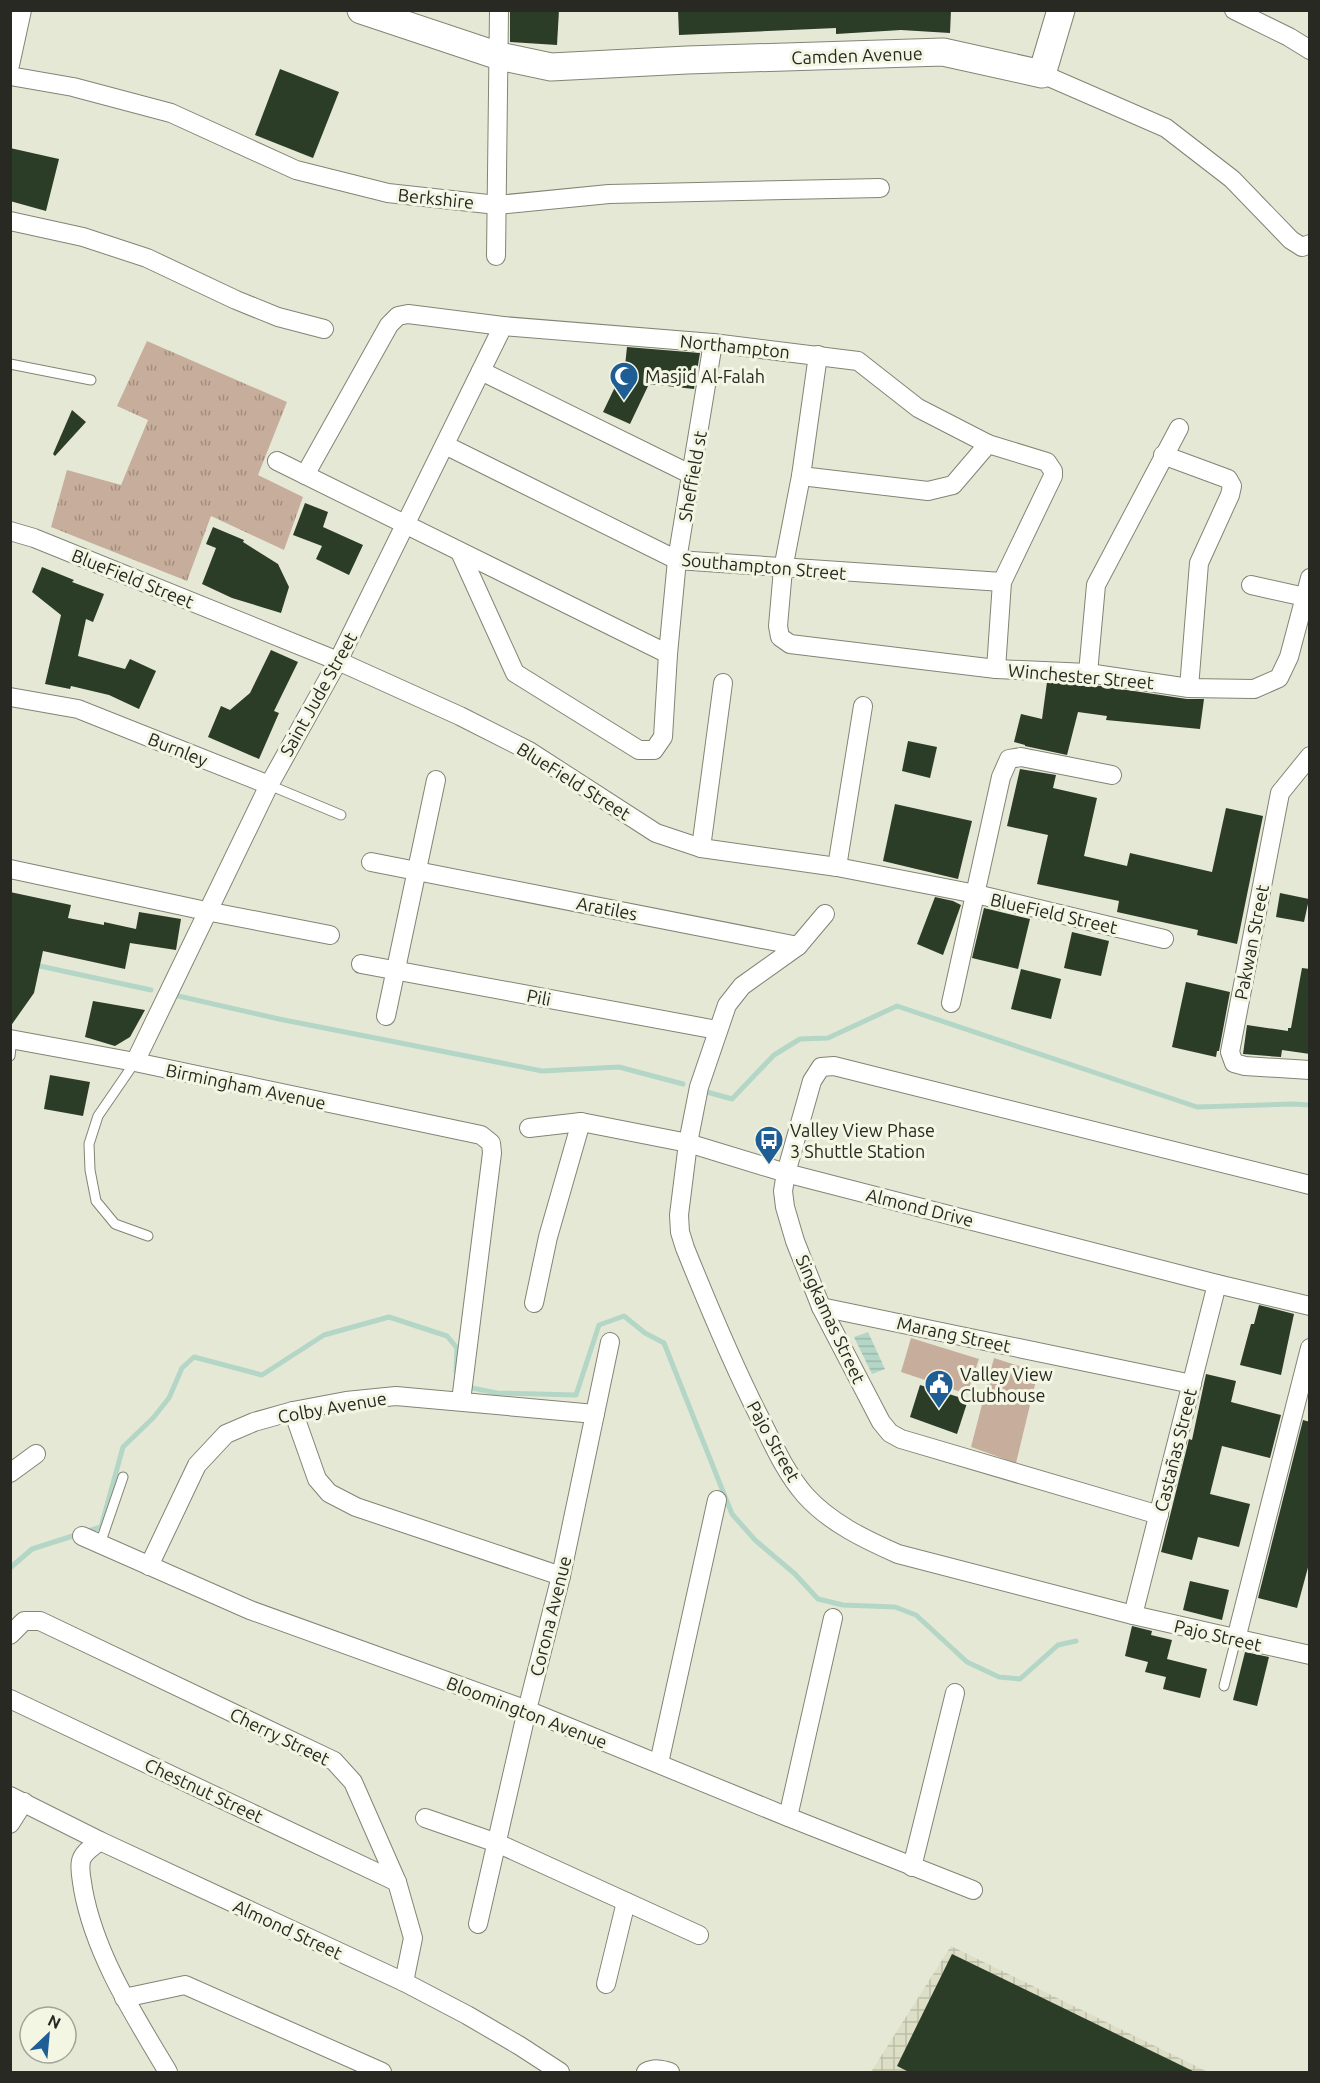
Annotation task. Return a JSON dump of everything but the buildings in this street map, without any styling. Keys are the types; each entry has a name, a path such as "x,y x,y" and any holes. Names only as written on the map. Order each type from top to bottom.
{"street":[{"path":"10,66 22,10"},
{"name":"Camden Avenue","path":"361,10 499,57 551,67 943,52 1042,75 1166,128 1232,179 1291,240 1306,246"},
{"path":"496,256 499,10"},
{"path":"1042,75 1061,10"},
{"path":"1234,10 1310,50"},
{"name":"Berkshire","path":"10,76 73,87 171,113 296,170 388,193 497,205 609,194 880,188"},
{"path":"10,221 83,237 147,258 278,317 324,329"},
{"name":"Northampton","path":"305,475 389,325 398,316 408,314 502,326 713,343 858,361 918,408 988,444 1047,462 1053,471 1053,476 1002,582"},
{"name":"Saint Jude Street","path":"135,1062 206,911 269,785 339,660 502,326"},
{"name":"Sheffield st","path":"460,552 515,673 639,750 654,750 663,737 677,560 713,343"},
{"path":"783,568 801,476 818,356"},
{"path":"481,371 692,475"},
{"path":"1088,674 1096,585 1179,428"},
{"path":"801,476 928,491 941,489 953,485 988,444"},
{"name":"Southampton Street","path":"445,445 677,560 1002,582"},
{"path":"1163,455 1228,479 1232,486 1199,563 1190,688"},
{"path":"277,462 668,654"},
{"name":"BlueField Street","path":"10,531 34,538 339,660 460,716 529,751 656,833 701,848 837,867 976,894 1164,939"},
{"name":"Winchester Street","path":"783,568 778,626 780,637 790,644 996,669 1088,674 1190,688 1254,689 1279,678 1289,657 1310,578"},
{"path":"996,669 1002,582"},
{"path":"1251,585 1305,597"},
{"path":"701,848 723,683"},
{"name":"Burnley","path":"10,697 78,709 269,785"},
{"path":"837,867 863,706"},
{"name":"Pakwan Street","path":"1310,756 1280,793 1230,1052 1234,1063 1245,1066 1310,1070"},
{"path":"951,1003 1001,777 1009,759 1021,757 1112,775"},
{"path":"386,1016 436,780"},
{"name":"Aratiles","path":"371,862 798,946"},
{"path":"10,869 330,935"},
{"name":"Pajo Street","path":"825,914 798,946 742,986 727,1005 699,1087 688,1143 679,1215 680,1232 685,1248 732,1363 783,1464 806,1496 833,1519 864,1539 898,1554 1133,1615 1310,1655"},
{"name":"Pili","path":"361,964 717,1030"},
{"name":"Birmingham Avenue","path":"11,1045 135,1062 481,1135 491,1143 492,1153 461,1401"},
{"name":"Singkamas Street","path":"1159,1515 902,1439 890,1433 876,1412 821,1307 795,1241 785,1207 783,1191 786,1173 812,1081 821,1067 834,1066 1310,1185"},
{"path":"534,1303 548,1237 581,1122"},
{"name":"Almond Drive","path":"529,1128 581,1122 688,1143 786,1173 1310,1306"},
{"name":"Castañas Street","path":"1133,1615 1217,1284"},
{"name":"Marang Street","path":"821,1307 1192,1384"},
{"name":"Corona Avenue","path":"478,1924 527,1710 561,1576 610,1342"},
{"path":"1236,1639 1310,1348"},
{"name":"Colby Avenue","path":"149,1566 197,1465 226,1434 254,1422 293,1411 346,1401 396,1396 595,1414"},
{"path":"293,1411 317,1479 329,1493 356,1507 561,1576"},
{"path":"10,1473 36,1454"},
{"path":"658,1763 717,1500"},
{"name":"Bloomington Avenue","path":"82,1536 250,1610 527,1710 973,1890"},
{"path":"788,1817 833,1618"},
{"name":"Cherry Street","path":"10,1635 24,1621 40,1621 334,1761 353,1782 397,1882 413,1938 404,1983"},
{"path":"912,1867 955,1693"},
{"name":"Chestnut Street","path":"10,1699 397,1882"},
{"path":"10,1824 17,1799"},
{"name":"Almond Street","path":"17,1799 100,1841 404,1983 467,2015 560,2073"},
{"path":"425,1818 497,1843 699,1935"},
{"path":"100,1841 86,1851 81,1860 80,1873 88,1915 124,1998 168,2073"},
{"path":"606,1984 626,1902"},
{"path":"124,1998 185,1985 382,2073"},
{"path":"646,2073 652,2069 670,2073"}],"lane":[{"path":"10,364 91,380"},
{"name":"Burnley","path":"269,785 341,815"},
{"path":"135,1062 98,1116 90,1144 90,1170 96,1201 115,1224 148,1236"},
{"path":"100,1544 123,1477"},
{"path":"1224,1686 1236,1639"}],"shaded area":[{"path":"868,1332 885,1369 872,1374 854,1337"},
{"path":"951,1946 1208,2072 871,2072"}],"green space":[{"path":"147,341 287,402 258,475 303,497 284,550 211,516 187,581 51,527 67,470 121,485 148,420 117,406"},
{"path":"911,1338 979,1359 967,1394 901,1372"},
{"path":"994,1358 1038,1372 1016,1463 971,1447"}],"waterway":[{"path":"35,965 151,990"},
{"path":"174,995 279,1019 542,1071 619,1067 683,1084"},
{"path":"707,1092 732,1099 774,1055 800,1039 828,1038 897,1006 1197,1107 1310,1105"},
{"path":"467,1387 497,1393 576,1395 599,1325 624,1316 645,1333 664,1343 732,1514 755,1540 795,1574 818,1599 843,1605 895,1607 916,1615 967,1662 999,1677 1020,1679 1058,1645 1076,1641"},
{"path":"10,1568 32,1549 101,1527 123,1447 153,1418 169,1398 182,1368 194,1357 262,1375 324,1335 389,1317 447,1336 457,1348 456,1372"}],"place":[{"name":"Masjid Al-Falah","path":"624,402"},
{"name":"Valley View Phase 3 Shuttle Station","path":"769,1166"},
{"name":"Valley View Clubhouse","path":"939,1410"}]}
